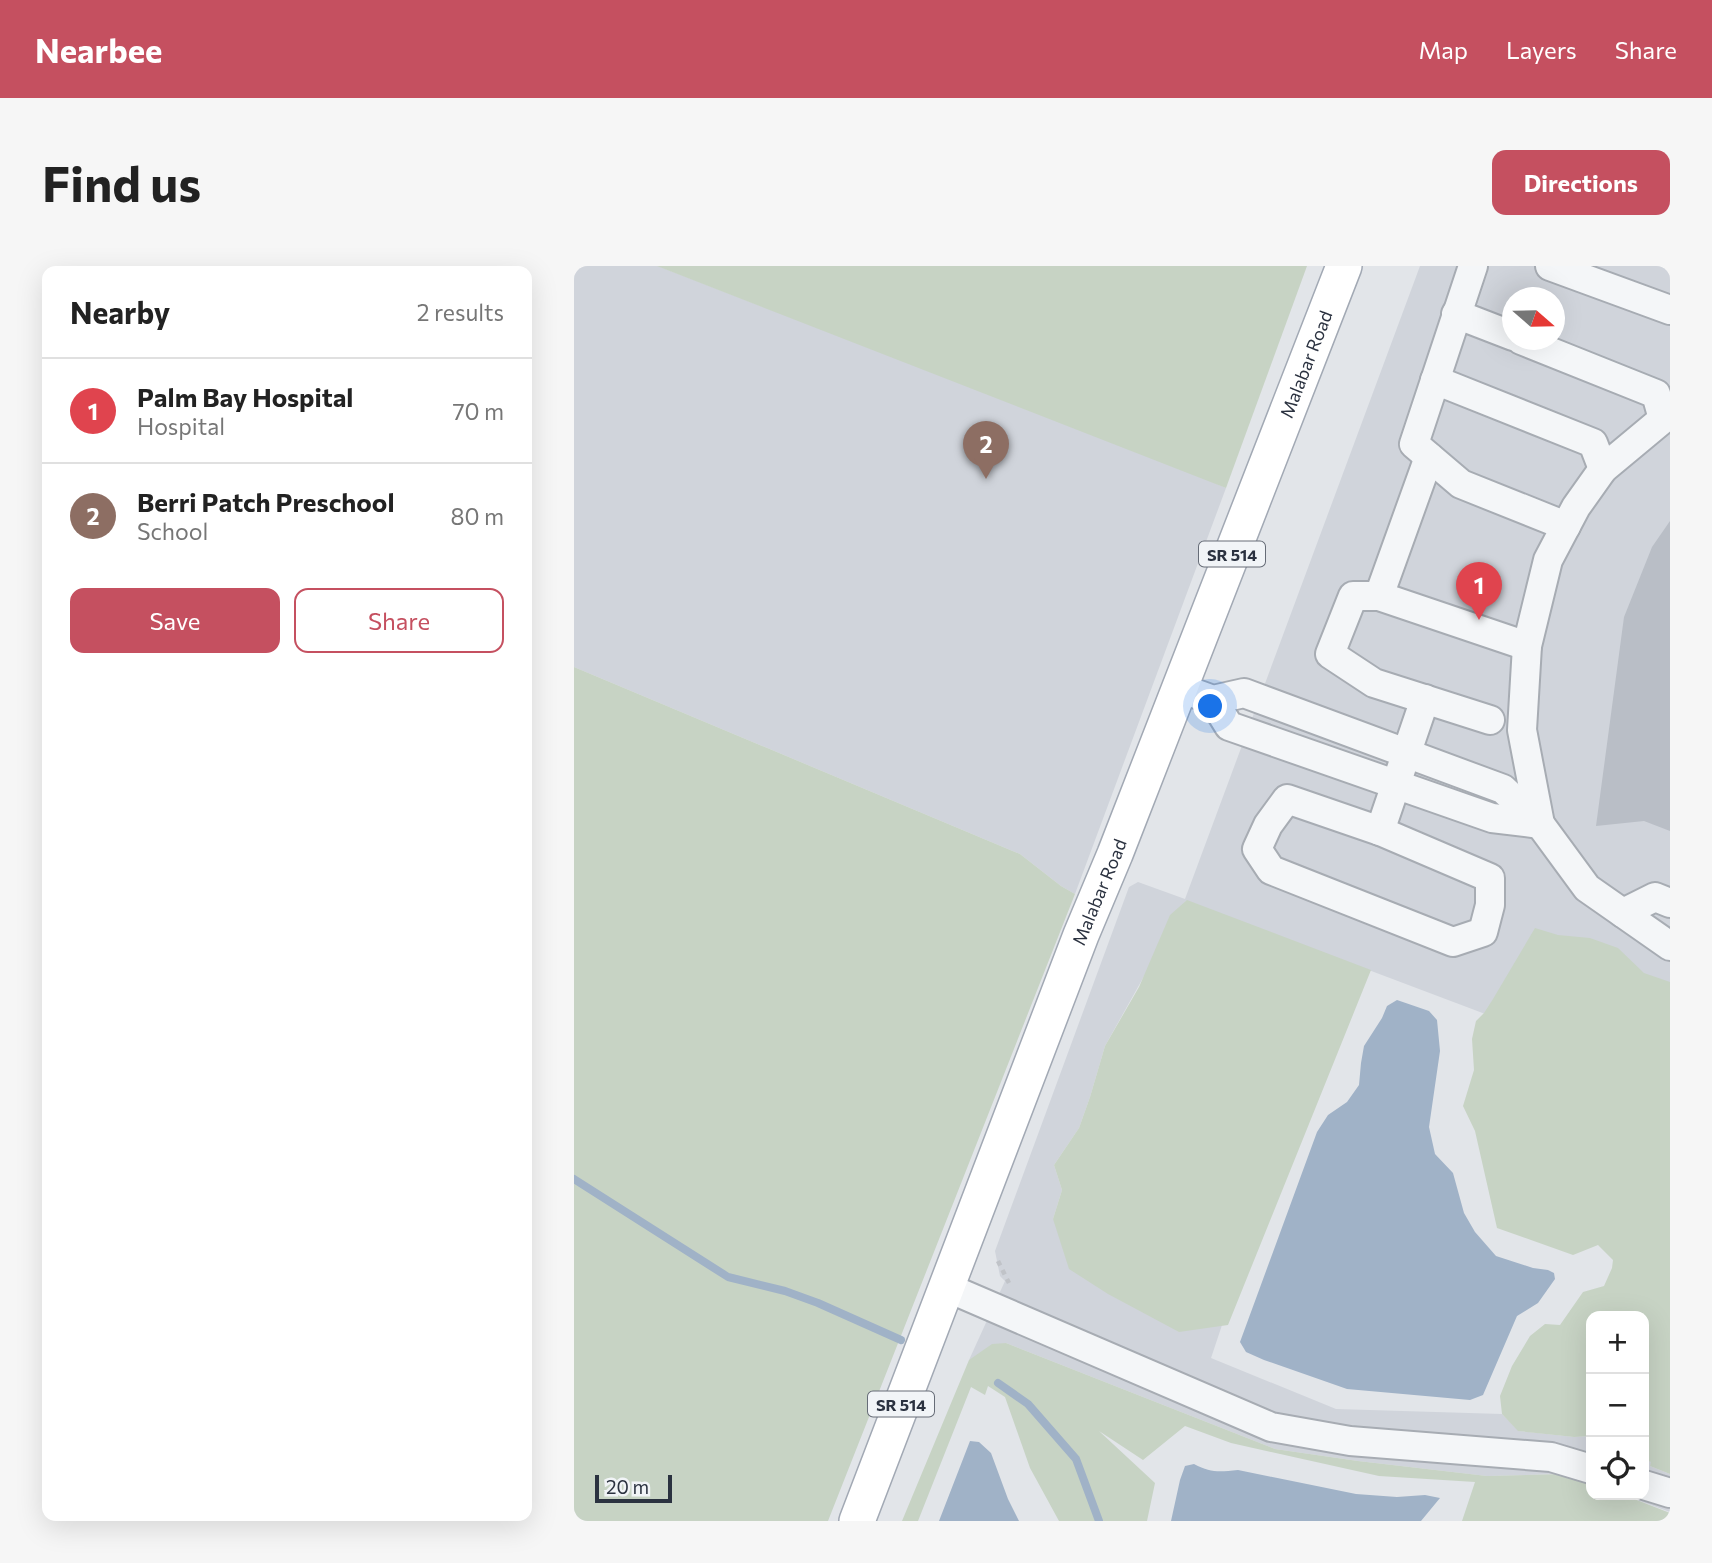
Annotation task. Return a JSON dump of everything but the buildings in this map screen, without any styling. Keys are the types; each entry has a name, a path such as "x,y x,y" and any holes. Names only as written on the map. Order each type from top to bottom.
{"main road":[{"name":"Malabar Road","path":"857,1521 1082,935 1344,266"}],"lane":[{"path":"1472,266 1413,444 1461,484 1566,526"},
{"path":"1550,266 1670,310"},
{"path":"1456,314 1502,332"},
{"path":"1540,824 1522,730 1527,646 1548,560 1576,506 1603,469 1667,417 1656,394 1546,350"},
{"path":"1435,380 1593,443 1603,469"},
{"path":"1378,596 1429,457"},
{"path":"1490,720 1374,683 1330,654 1353,596 1378,596 1527,646"},
{"path":"1180,688 1213,700 1244,693 1503,789 1540,824 1587,888 1670,946"},
{"path":"1380,831 1425,699"},
{"path":"1213,700 1229,726 1492,818 1540,824"},
{"path":"1313,755 1321,722"},
{"path":"1287,799 1380,831 1490,878 1490,905 1483,932 1453,942 1271,870 1257,849 1268,825 1287,799"},
{"path":"1623,913 1655,897 1670,903"},
{"path":"946,1287 1271,1427 1350,1441 1551,1457 1586,1468"},
{"path":"1649,1487 1670,1493"}],"path":[{"path":"998,1261 1007,1282 1013,1287"}],"shaded area":[{"path":"574,266 658,266 1226,488 1075,894 1020,854 574,667"},
{"path":"1420,266 1670,266 1670,1002 1517,1026 1186,901 1105,1046 1079,1128 1054,1165 1062,1190 1053,1219 1222,1325 1211,1358 1336,1409 1502,1414 1519,1431 1586,1436 1586,1481 1563,1474 1487,1476 1275,1449 1006,1343 969,1360 1005,1281 1000,1276 995,1251 1129,887 1138,882 1185,899"},
{"path":"1649,1461 1652,1462 1650,1466 1670,1474 1670,1512 1638,1500 1649,1500"}],"green space":[{"path":"657,266 1307,266 1226,488"},
{"path":"574,667 1020,854 1075,894 828,1521 574,1521"},
{"path":"1187,900 1371,970 1228,1325 1179,1332 1108,1294 1069,1269 1053,1219 1062,1190 1054,1165 1079,1128 1105,1046 1139,987 1170,915"},
{"path":"1535,928 1558,935 1590,938 1618,948 1644,973 1670,982 1670,1474 1650,1466 1649,1461 1649,1311 1586,1311 1586,1436 1518,1431 1502,1414 1500,1396 1512,1366 1530,1336 1545,1324 1560,1325 1583,1292 1604,1286 1613,1260 1598,1245 1573,1255 1497,1228 1475,1131 1463,1106 1474,1070 1472,1039 1476,1021 1493,999"},
{"path":"1006,1343 1275,1449 1487,1476 1563,1474 1586,1481 1586,1500 1637,1500 1670,1513 1670,1521 1462,1521 1475,1482 1379,1476 1231,1443 1185,1426 1143,1460 1099,1431 1155,1483 1147,1521 1059,1521 1030,1468 1005,1397 988,1386 985,1395 971,1387 918,1521 902,1521 969,1360 992,1344"}],"water":[{"path":"1397,1000 1429,1011 1437,1020 1440,1051 1429,1127 1435,1154 1453,1173 1464,1213 1475,1232 1496,1256 1554,1273 1555,1279 1538,1303 1517,1316 1483,1395 1470,1400 1347,1389 1264,1360 1246,1352 1240,1342 1317,1132 1328,1115 1347,1102 1359,1085 1364,1046 1387,1006"},
{"path":"970,1441 979,1442 991,1453 1019,1521 939,1521"},
{"path":"1194,1464 1210,1470 1238,1470 1356,1494 1397,1497 1425,1495 1440,1498 1421,1521 1171,1521 1185,1466"}],"waterway":[{"path":"574,1179 728,1277 785,1291 818,1303 901,1340"},
{"path":"998,1383 1028,1404 1076,1459 1099,1521"}],"place":[{"name":"Berri Patch Preschool","path":"986,479"},
{"name":"Palm Bay Hospital","path":"1479,620"}]}
